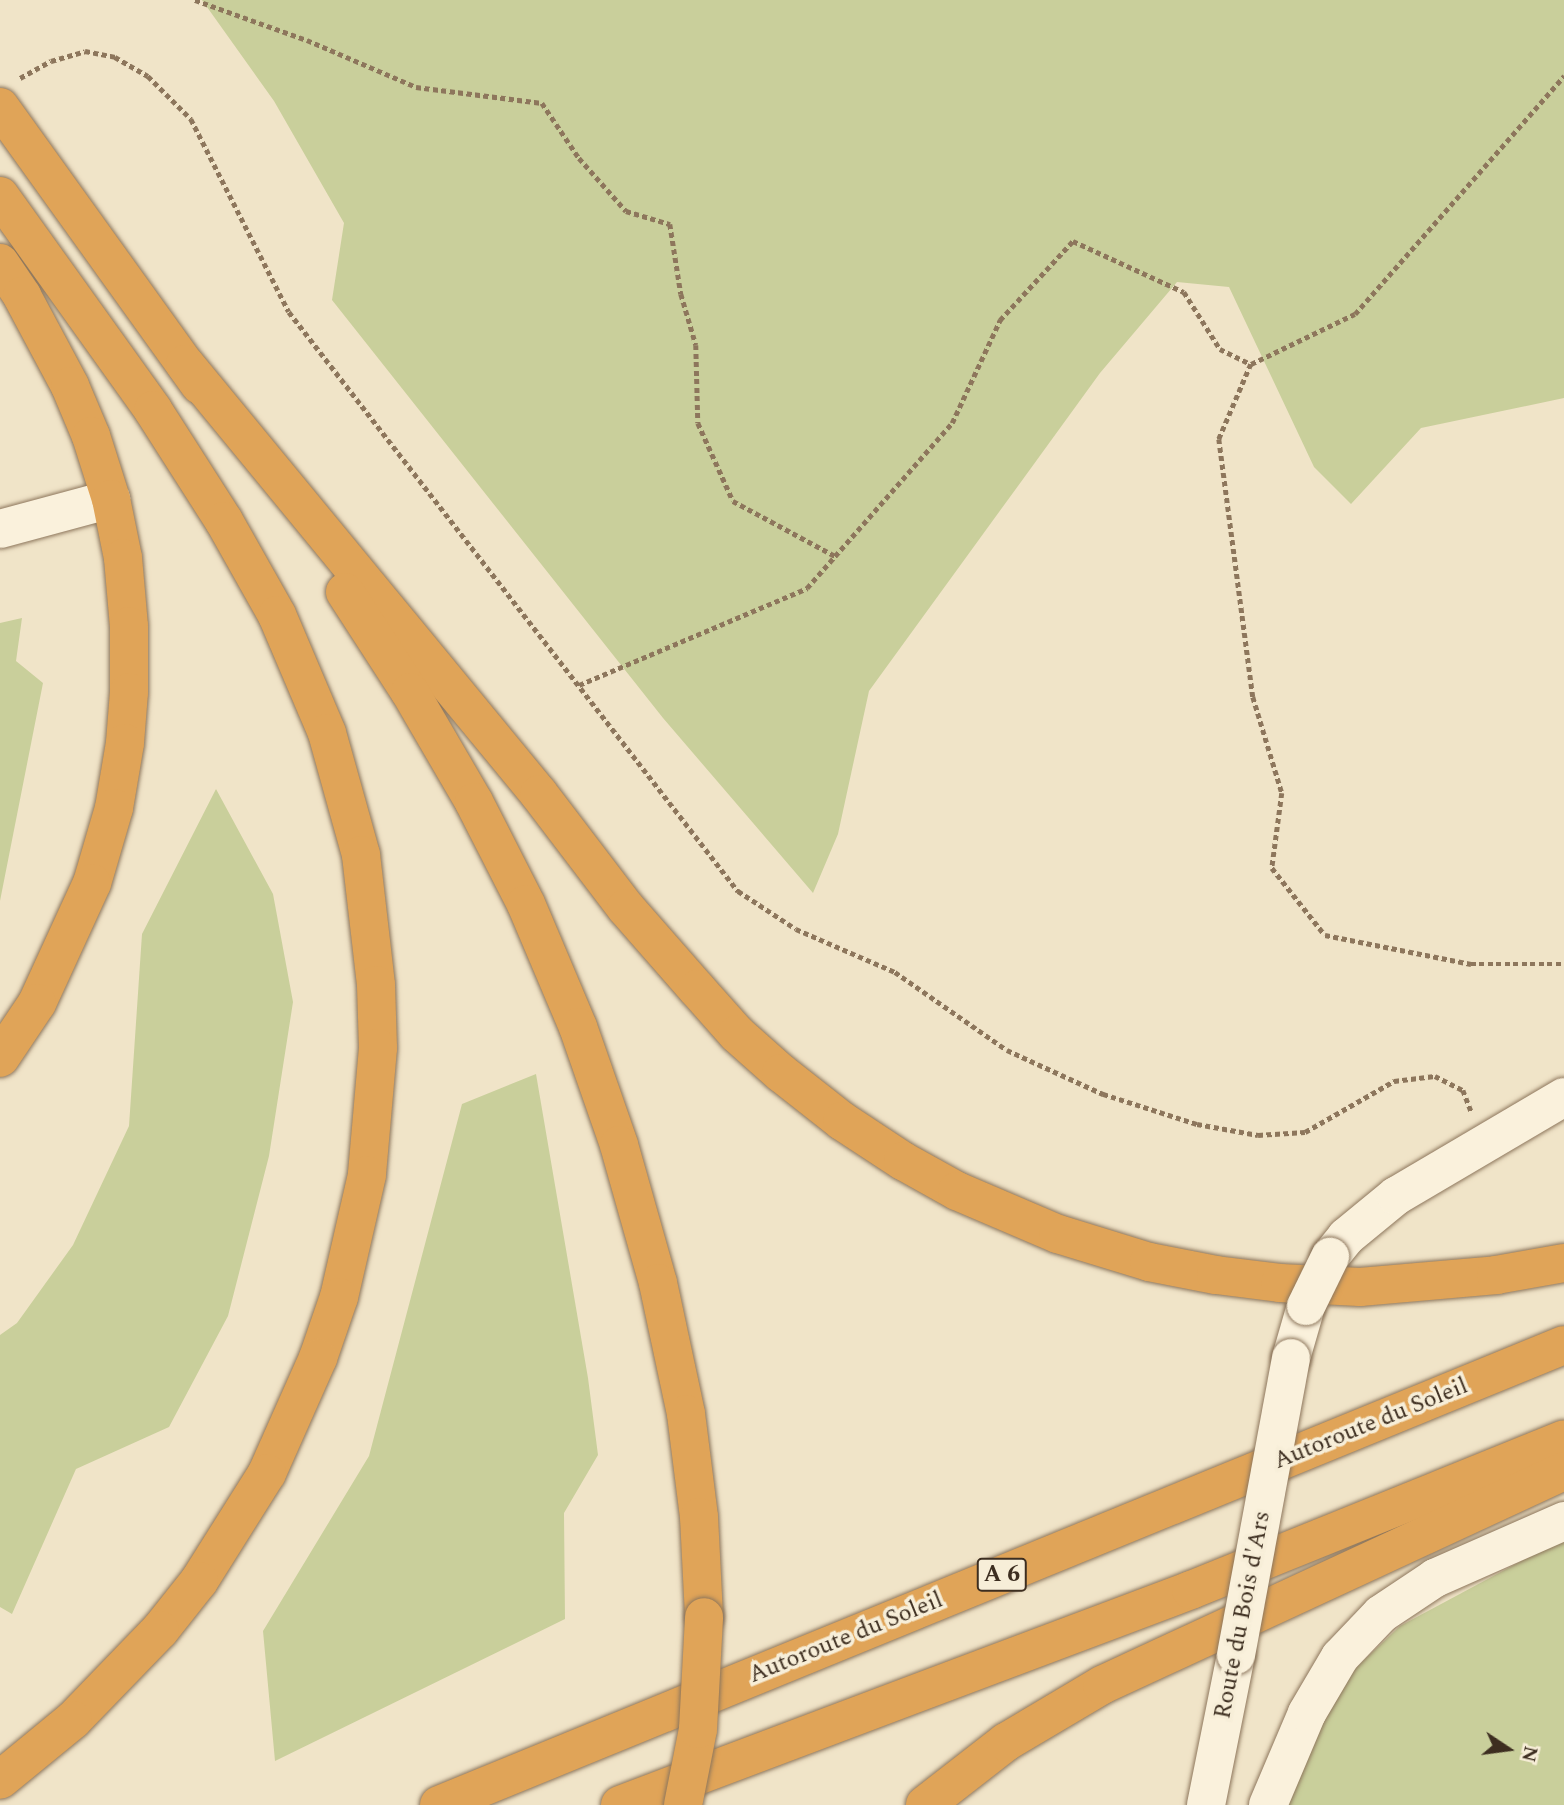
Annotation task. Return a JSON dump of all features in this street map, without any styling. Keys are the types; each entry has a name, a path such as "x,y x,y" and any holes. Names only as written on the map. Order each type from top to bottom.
{"highway":[{"path":"5,95 22,138 336,578 410,692 474,802 526,904 578,1027 620,1145 658,1283 686,1414 699,1517 704,1617 698,1729 683,1805"},
{"path":"0,196 153,410 224,521 277,615 327,733 360,855 373,946 378,1048 367,1175 339,1297 318,1358 267,1473 199,1581 160,1630 73,1720 0,1780"},
{"path":"0,263 22,296 70,386 91,436 111,499 123,558 129,626 125,743 114,808 92,883 37,1003 0,1058"},
{"path":"185,364 539,794 626,908 737,1034 842,1121 903,1161 970,1197 1058,1234 1149,1262 1216,1275 1280,1283 1360,1287 1483,1277 1564,1263"},
{"name":"Autoroute du Soleil","path":"439,1805 1564,1345"},
{"path":"620,1805 1191,1590 1564,1439"},
{"path":"925,1805 1006,1742 1101,1685 1564,1471"}],"street":[{"path":"0,529 111,499"},
{"name":"Route du Bois d'Ars","path":"1206,1805 1292,1358 1306,1306 1330,1257 1369,1216 1483,1143 1564,1097"},
{"path":"1268,1805 1307,1713 1340,1657 1381,1614 1435,1578 1564,1521"}],"path":[{"path":"195,0 307,40 416,87 542,103 579,158 626,211 670,224 681,294 696,345 698,424 733,501 835,556"},
{"path":"5,95 51,61 85,51 115,57 148,76 191,119 289,312 738,891 796,929 895,972 1007,1050 1103,1094 1197,1124 1258,1135 1305,1132 1394,1081 1436,1076 1463,1090 1483,1143"},
{"path":"1564,76 1355,314 1251,364 1219,439 1253,697 1282,793 1272,868 1325,935 1471,964 1564,964"},
{"path":"579,685 807,588 952,423 1000,320 1073,241 1184,292 1220,349 1251,364"}],"green space":[{"path":"202,0 1564,0 1564,398 1421,428 1351,504 1314,467 1229,287 1177,282 1100,373 869,691 838,834 813,893 663,718 332,300 344,223 274,101"},
{"path":"22,618 16,661 43,683 0,901 0,623"},
{"path":"216,789 273,894 293,1002 269,1156 228,1316 169,1427 76,1469 12,1614 0,1607 0,1335 17,1323 73,1245 129,1126 142,934"},
{"path":"536,1074 588,1378 598,1455 564,1513 565,1619 275,1761 263,1631 369,1456 462,1104"},
{"path":"1564,1538 1564,1805 1280,1805 1338,1685 1400,1626"}]}
